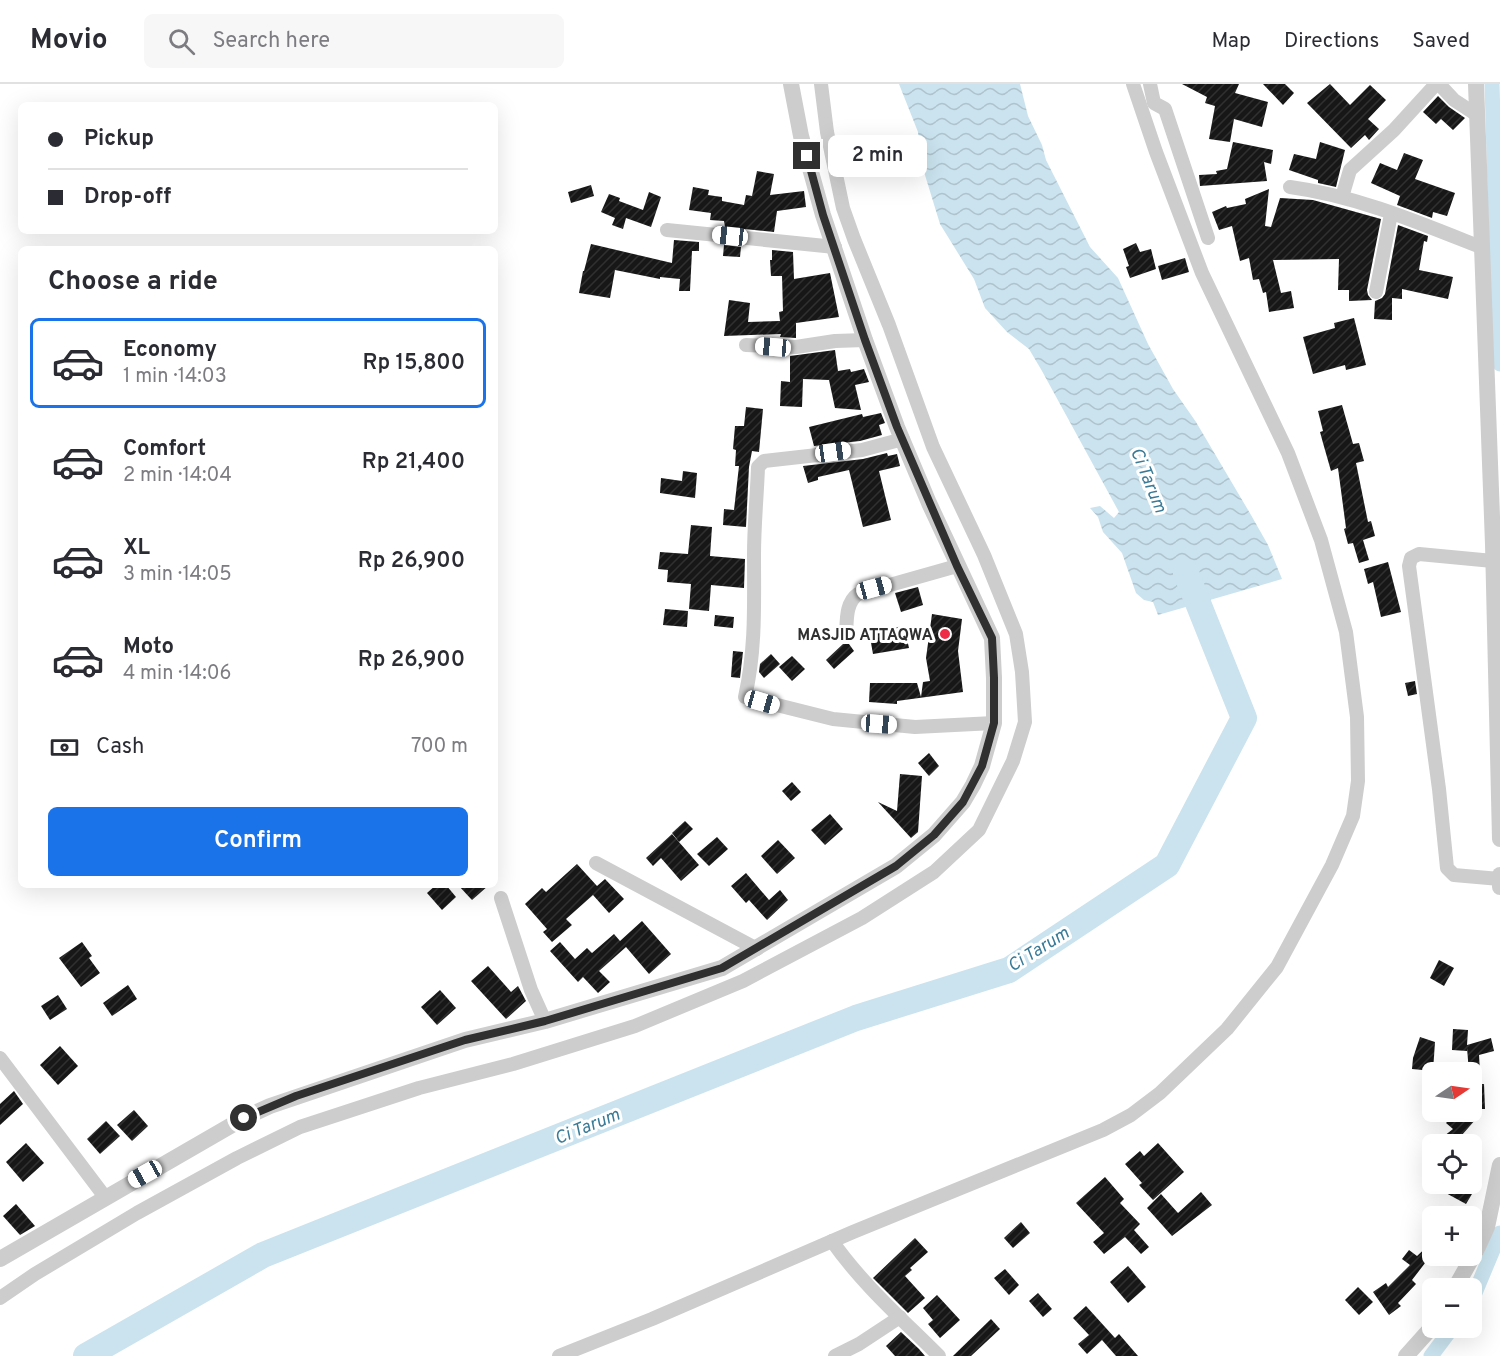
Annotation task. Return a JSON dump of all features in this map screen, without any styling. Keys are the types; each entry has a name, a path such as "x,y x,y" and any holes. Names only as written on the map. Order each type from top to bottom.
{"street":[{"path":"0,1259 244,1118 270,1106 465,1040 545,1021 722,968 896,866 934,835 963,802 982,766 994,723 992,638 957,566 903,439 865,340 823,215 801,136 791,84"},
{"path":"0,1298 35,1274 137,1213 237,1158 300,1127 420,1088 513,1064 635,1026 743,981 862,918 934,872 979,830 1013,761 1025,722 1022,672 1016,634 984,555 933,447 889,325 843,208 821,84"},
{"path":"559,1356 1103,1130 1131,1115 1160,1093 1227,1029 1277,967 1323,884 1353,816 1358,781 1357,717 1346,632 1310,508 1288,453 1203,273 1156,152 1133,84"},
{"path":"1150,84 1154,103 1165,109 1208,238"},
{"path":"1342,197 1350,170 1394,130 1437,84 1454,100 1477,115"},
{"path":"1476,84 1493,561 1500,839"},
{"path":"1290,187 1342,197 1409,219 1483,248"},
{"path":"1376,292 1391,214"},
{"path":"667,230 835,247"},
{"path":"746,345 796,347 835,341 865,340"},
{"path":"903,439 862,450 764,461 758,467 754,552 754,639 745,697 833,719 915,727 994,723"},
{"path":"1493,561 1419,554 1411,558 1409,566 1439,789 1447,868 1451,874 1456,876 1500,877 1500,887"},
{"path":"846,636 849,604 858,594 957,566"},
{"path":"596,863 757,949"},
{"path":"501,898 531,990 545,1021"},
{"path":"0,1058 105,1197"},
{"path":"1461,1278 1487,1227 1500,1165"},
{"path":"832,1241 848,1264 939,1356"},
{"path":"835,1356 859,1344 900,1317"},
{"path":"1406,1356 1422,1338"},
{"path":"859,1344 869,1356"}],"water":[{"path":"899,84 1020,84 1028,116 1042,145 1046,160 1090,247 1118,278 1148,344 1173,389 1196,422 1251,515 1268,545 1282,579 1158,615 1153,602 1144,600 1136,593 1122,553 1103,532 1098,517 1090,508 1100,506 1114,518 1119,512 1029,349 1007,332 985,308 974,279 940,224 921,162 918,132"}],"building":[{"path":"1182,84 1239,84 1235,93 1268,102 1262,127 1234,119 1230,142 1209,139 1215,106 1205,103 1207,97"},
{"path":"1263,84 1285,84 1294,93 1283,105"},
{"path":"1330,84 1350,105 1370,85 1386,100 1368,119 1379,129 1369,140 1365,135 1351,148 1307,103"},
{"path":"1438,96 1465,118 1453,130 1441,119 1436,124 1423,112"},
{"path":"1233,142 1273,150 1271,164 1264,162 1267,181 1200,186 1199,175 1217,174 1216,171 1227,169"},
{"path":"1320,142 1345,150 1336,187 1318,183 1318,180 1289,170 1294,154 1316,159"},
{"path":"1404,153 1423,160 1415,179 1455,193 1447,216 1433,212 1432,218 1397,205 1400,196 1371,183 1380,163 1397,170"},
{"path":"757,171 774,174 770,195 804,191 806,207 777,211 774,232 725,227 724,221 710,220 711,213 689,210 693,187 709,190 708,195 722,197 722,201 744,205 746,195 752,196"},
{"path":"591,185 594,196 571,203 568,192"},
{"path":"1269,189 1265,226 1271,227 1280,198 1313,200 1381,219 1367,290 1372,300 1349,301 1349,290 1338,290 1339,259 1273,260 1281,293 1291,291 1294,308 1269,312 1266,292 1263,293 1259,279 1253,280 1249,258 1240,261 1232,226 1219,230 1212,212 1226,206 1227,208 1246,204 1245,199"},
{"path":"649,192 661,197 651,227 626,218 623,229 612,225 615,218 601,212 609,194 620,198 619,201 643,210"},
{"path":"1398,225 1428,236 1427,242 1424,241 1419,270 1453,277 1448,299 1402,289 1402,299 1392,298 1392,320 1374,319 1375,301 1385,294"},
{"path":"674,240 699,242 699,251 692,251 690,291 679,291 680,279 660,277 660,279 615,270 610,298 579,293 591,244 672,263"},
{"path":"1136,243 1140,252 1151,249 1156,269 1130,278 1126,267 1129,266 1123,249"},
{"path":"724,245 741,247 740,257 723,256"},
{"path":"772,250 793,252 794,279 830,273 839,317 796,323 796,338 780,337 781,334 724,336 729,300 750,303 748,322 780,321 779,312 783,311 782,276 771,276"},
{"path":"1185,258 1189,272 1162,280 1158,266"},
{"path":"1354,318 1366,365 1346,370 1345,365 1313,374 1303,337 1335,328 1334,323"},
{"path":"835,350 838,371 850,369 851,372 864,369 869,382 855,385 861,410 835,408 829,380 803,379 802,407 780,406 781,381 790,382 790,356"},
{"path":"1342,405 1353,444 1359,443 1364,461 1356,463 1368,522 1371,521 1375,536 1363,540 1369,560 1359,563 1353,543 1348,544 1344,529 1346,528 1338,468 1331,471 1320,432 1323,431 1318,411"},
{"path":"746,407 763,409 759,452 752,451 749,467 746,527 723,525 724,509 734,510 739,466 735,466 736,450 733,449 735,426 744,426"},
{"path":"881,413 885,423 879,425 882,435 860,441 814,446 809,427 862,414 863,417"},
{"path":"887,453 888,456 897,454 900,466 879,471 891,520 863,527 849,470 818,477 818,480 808,483 803,466 863,459"},
{"path":"683,471 697,473 695,498 660,493 661,478 682,481"},
{"path":"691,525 712,527 710,556 745,559 744,588 711,585 709,611 689,609 691,584 667,582 668,570 658,569 660,552 688,554"},
{"path":"1388,562 1401,612 1381,617 1373,582 1368,584 1364,569"},
{"path":"918,587 923,605 901,612 895,593"},
{"path":"665,609 688,611 687,627 663,625"},
{"path":"932,614 962,619 958,651 963,692 897,701 897,704 869,702 870,683 917,683 921,697 923,682 930,681 926,658"},
{"path":"715,615 734,617 733,628 714,626"},
{"path":"904,626 909,648 873,654 869,632"},
{"path":"843,644 849,644 854,651 834,669 826,660"},
{"path":"733,651 743,652 740,678 731,677"},
{"path":"771,654 780,664 764,678 759,672 760,664"},
{"path":"792,656 805,669 792,681 779,667"},
{"path":"1415,681 1417,694 1408,696 1405,683"},
{"path":"929,753 939,766 929,776 918,763"},
{"path":"900,774 922,776 918,832 911,838 878,802 897,811"},
{"path":"792,782 801,792 791,801 782,791"},
{"path":"830,814 843,829 825,845 811,830"},
{"path":"685,821 693,829 679,842 672,833"},
{"path":"672,834 699,865 681,881 661,858 653,866 646,858"},
{"path":"717,837 728,849 709,866 697,854"},
{"path":"778,840 795,858 777,874 761,856"},
{"path":"577,864 597,886 605,879 624,899 609,913 593,895 566,919 572,925 552,942 543,932 547,929 525,904 542,888 546,892"},
{"path":"746,873 769,900 780,890 788,900 767,920 749,900 746,903 731,886"},
{"path":"433,888 448,888 456,897 442,910 427,893"},
{"path":"461,888 486,888 472,900"},
{"path":"642,921 671,954 649,974 626,947 599,971 610,982 598,993 583,977 578,982 550,951 560,942 575,959 587,948 592,953 614,934 620,941"},
{"path":"82,942 92,956 89,958 100,973 81,987 59,958"},
{"path":"1439,960 1454,968 1444,986 1430,978"},
{"path":"488,966 511,992 518,986 526,1001 506,1019 471,981"},
{"path":"128,985 137,999 112,1016 103,1003"},
{"path":"440,990 456,1008 437,1025 421,1007"},
{"path":"58,995 67,1009 50,1020 41,1006"},
{"path":"1453,1029 1468,1030 1467,1045 1491,1038 1494,1051 1479,1055 1479,1062 1468,1062 1467,1048 1467,1051 1452,1050"},
{"path":"1420,1037 1435,1042 1434,1062 1422,1062 1422,1070 1412,1069"},
{"path":"60,1046 78,1066 58,1085 40,1065"},
{"path":"1482,1084 1484,1084 1485,1109 1482,1109"},
{"path":"14,1091 23,1104 0,1125 0,1104"},
{"path":"134,1110 148,1126 132,1141 117,1125"},
{"path":"106,1121 120,1136 100,1154 87,1139"},
{"path":"1473,1122 1463,1134 1447,1134 1453,1129 1446,1123"},
{"path":"26,1143 44,1163 23,1182 6,1162"},
{"path":"1158,1143 1184,1172 1153,1200 1139,1185 1142,1183 1125,1164 1140,1151 1144,1156"},
{"path":"1105,1177 1124,1199 1120,1203 1140,1224 1134,1230 1149,1247 1141,1254 1125,1237 1104,1254 1093,1242 1104,1233 1076,1203"},
{"path":"1201,1192 1212,1205 1172,1236 1147,1208 1161,1194 1178,1213"},
{"path":"1448,1194 1472,1194 1466,1204"},
{"path":"16,1204 35,1226 20,1235 3,1216"},
{"path":"1021,1222 1030,1233 1013,1248 1004,1238"},
{"path":"915,1238 928,1252 910,1268 912,1270 905,1276 925,1298 908,1313 873,1278"},
{"path":"1409,1250 1417,1256 1422,1251 1423,1266 1412,1280 1416,1284 1398,1303 1401,1306 1389,1315 1373,1292 1386,1283 1388,1287 1410,1265 1402,1259"},
{"path":"1128,1266 1146,1287 1128,1303 1110,1282"},
{"path":"1005,1269 1019,1285 1009,1295 994,1278"},
{"path":"1358,1287 1373,1302 1359,1315 1345,1300"},
{"path":"1038,1293 1052,1309 1043,1317 1029,1301"},
{"path":"937,1295 960,1320 940,1338 928,1324 933,1320 923,1308"},
{"path":"1086,1306 1115,1338 1119,1334 1138,1356 1116,1356 1102,1340 1087,1354 1078,1344 1089,1335 1073,1318"},
{"path":"991,1319 1000,1329 971,1356 953,1356"},
{"path":"901,1332 925,1356 895,1356 886,1346"}],"waterway":[{"path":"1492,84 1500,364"},
{"name":"Ci Tarum","path":"86,1356 263,1255 856,1018 1009,970 1167,865 1244,718 1186,573"},
{"path":"1481,1278 1500,1233"},
{"path":"1431,1356 1444,1338"}],"place":[{"name":"MASJID ATTAQWA","path":"945,634"}],"route":[{"path":"244,1118 296,1096 465,1040 545,1021 722,968 896,866 934,835 963,802 982,766 994,723 992,638 957,566 897,427 823,215 807,156"}]}
